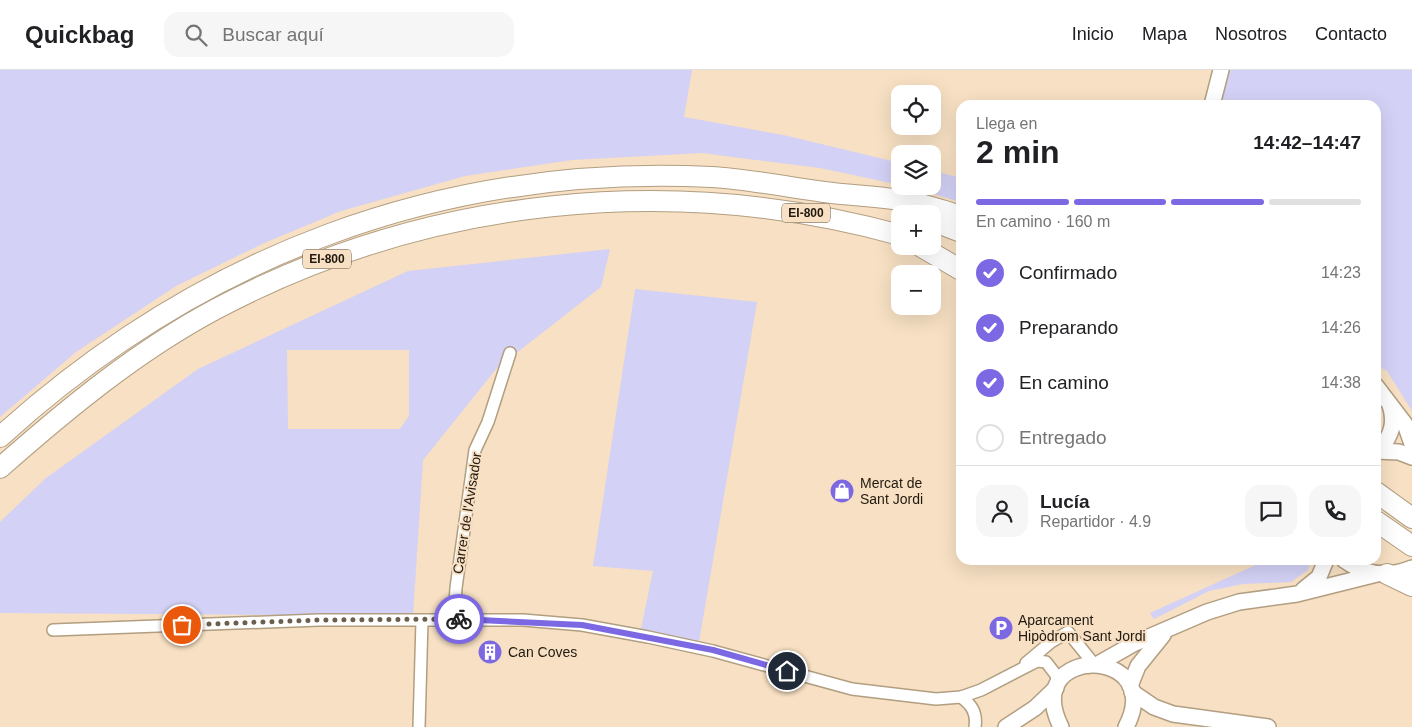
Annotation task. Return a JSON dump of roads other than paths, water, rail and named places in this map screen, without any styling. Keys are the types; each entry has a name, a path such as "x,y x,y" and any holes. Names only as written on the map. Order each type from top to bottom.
{"highway":[{"name":"EI-800","path":"0,437 30,409 94,359 180,303 286,250 327,234 405,209 470,193 561,180 608,177 713,177 824,192 891,210"},
{"path":"824,192 911,201 956,214"},
{"name":"EI-800","path":"0,468 46,428 107,380 193,323 278,279 334,256 408,234 475,217 561,204 635,200 710,202 787,211 857,224 891,233"},
{"path":"941,224 956,230"},
{"path":"941,249 956,253"},
{"path":"935,255 956,267"},
{"path":"1381,496 1412,518"},
{"path":"1381,524 1412,546"},
{"path":"1382,574 1412,586"}],"main road":[{"path":"1213,100 1221,70"},
{"path":"1381,391 1405,424 1412,444"},
{"path":"1381,391 1393,414 1392,429 1381,446"},
{"path":"1381,450 1399,452 1412,457"},
{"path":"1297,594 1319,577 1324,565"},
{"path":"1353,565 1364,571 1382,574"},
{"path":"1006,727 1035,708 1071,670 1095,664 1135,643 1165,632 1207,612 1239,602 1297,594 1412,568"},
{"path":"1126,727 1134,704 1131,689 1143,659 1165,632"},
{"path":"1095,664 1116,671 1131,689 1154,707 1173,714 1260,726"},
{"path":"1057,686 1054,702 1056,715 1061,727"}],"street":[{"name":"Carrer de l'Avisador","path":"454,618 475,450 488,422 510,353"},
{"path":"53,630 319,620 422,621 454,618 582,625 713,650 852,689 910,697 936,699 961,697 981,690 1037,661 1046,662 1056,675 1057,686"},
{"path":"419,727 422,621"},
{"path":"1017,670 1051,642 1068,632 1095,664"},
{"path":"961,697 970,704 974,712 975,727"}],"place":[{"name":"Mercat de Sant Jordi","path":"842,491"},
{"name":"Aparcament Hipòdrom Sant Jordi","path":"1001,628"},
{"name":"Can Coves","path":"490,652"}]}
